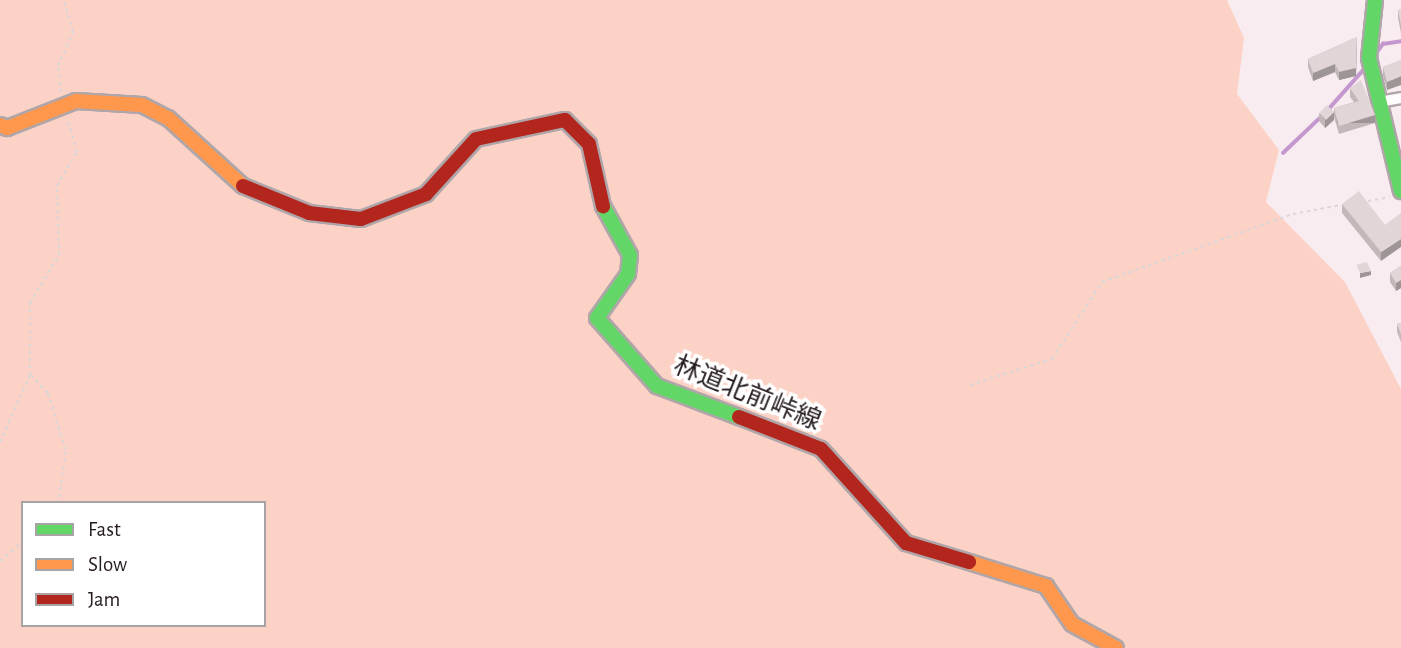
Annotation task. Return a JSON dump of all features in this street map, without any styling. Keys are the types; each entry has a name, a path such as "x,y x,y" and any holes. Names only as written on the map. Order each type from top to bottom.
{"street":[{"path":"1375,0 1369,58 1401,193"},
{"path":"1379,102 1401,98"},
{"name":"林道北前峠線","path":"0,125 17,124 63,103 142,105 167,118 251,193 309,213 360,219 426,194 476,139 501,139 565,120 589,144 596,193 630,255 628,274 597,318 657,386 680,400 798,435 821,449 906,543 1046,586 1072,624 1116,648"}],"path":[{"path":"0,442 30,374 30,303 58,261 57,186 77,152 63,103 58,66 73,32 64,0"},
{"path":"1360,202 1401,193"},
{"path":"970,386 1052,359 1102,282 1293,214 1347,204"},
{"path":"30,374 48,393 66,452 58,501"},
{"path":"0,561 21,544"}],"shaded area":[{"path":"0,0 1227,0 1244,38 1237,94 1279,150 1266,202 1345,282 1401,389 1401,648 0,648"}],"building":[{"path":"1357,37 1356,68 1339,72 1335,64 1313,73 1308,59"},
{"path":"1401,60 1401,76 1387,82 1383,67"},
{"path":"1361,80 1375,115 1339,126 1334,108 1359,101 1350,88"},
{"path":"1327,105 1334,112 1326,120 1319,113"},
{"path":"1359,191 1385,225 1401,213 1401,239 1381,252 1342,204"},
{"path":"1367,262 1371,271 1360,273 1356,265"},
{"path":"1401,266 1401,280 1396,283 1390,273"}],"waterway":[{"path":"1375,55 1383,44 1401,41"},
{"path":"1327,111 1366,67"},
{"path":"1283,153 1322,116"}],"traffic: fast":[{"path":"1375,0 1369,58 1401,191"},
{"path":"603,206 630,255 628,274 597,318 657,386 739,417"}],"traffic: slow":[{"path":"0,125 7,128 76,101 142,105 168,118 243,186"},
{"path":"969,562 1046,586 1072,624 1116,648"}],"traffic: jam":[{"path":"243,186 309,213 361,219 426,194 476,139 565,120 589,144 603,206"},
{"path":"739,417 821,449 906,543 969,562"}]}
